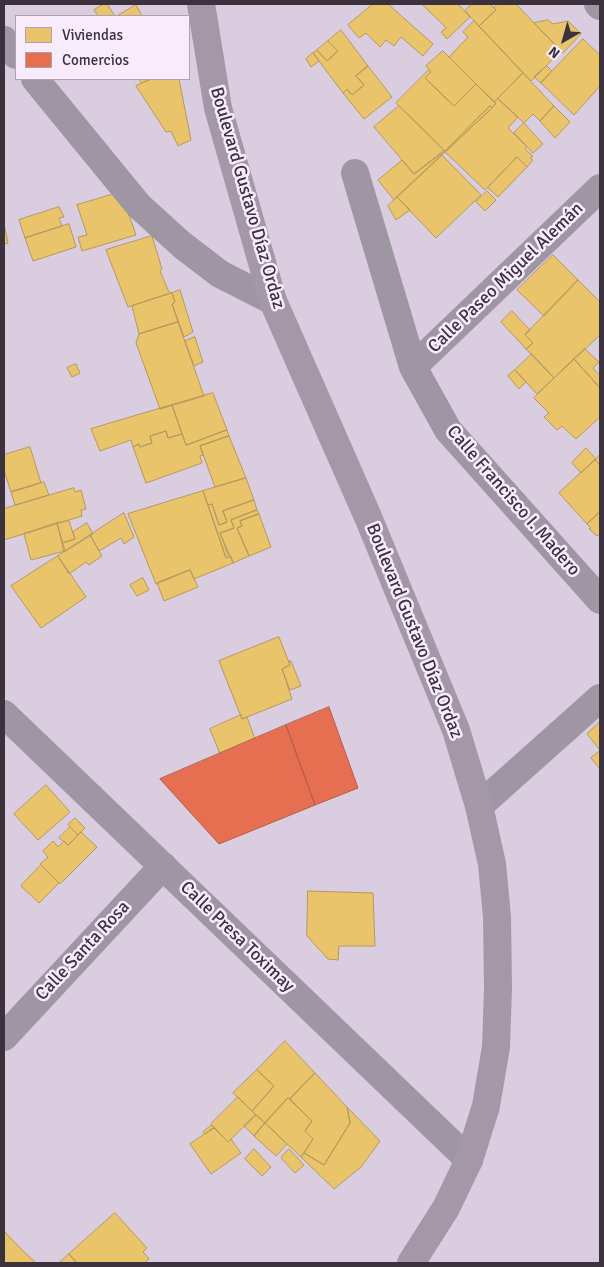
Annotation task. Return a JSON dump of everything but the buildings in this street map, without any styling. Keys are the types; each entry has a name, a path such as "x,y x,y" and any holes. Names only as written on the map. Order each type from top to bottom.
{"main road":[{"name":"Boulevard Gustavo Díaz Ordaz","path":"201,4 218,108 273,301 368,517 456,730 479,806 493,872 497,917 498,988 496,1047 486,1106 469,1160 446,1208 411,1263"}],"street":[{"path":"4,40 15,54"},
{"path":"37,80 139,206 182,245 220,274 273,301"},
{"name":"Calle Francisco I. Madero","path":"355,173 413,368 448,430 600,600"},
{"name":"Calle Paseo Miguel Alemán","path":"413,368 600,188"},
{"path":"479,806 600,698"},
{"name":"Calle Presa Toximay","path":"4,714 469,1160"},
{"name":"Calle Santa Rosa","path":"4,1037 163,866"}]}
